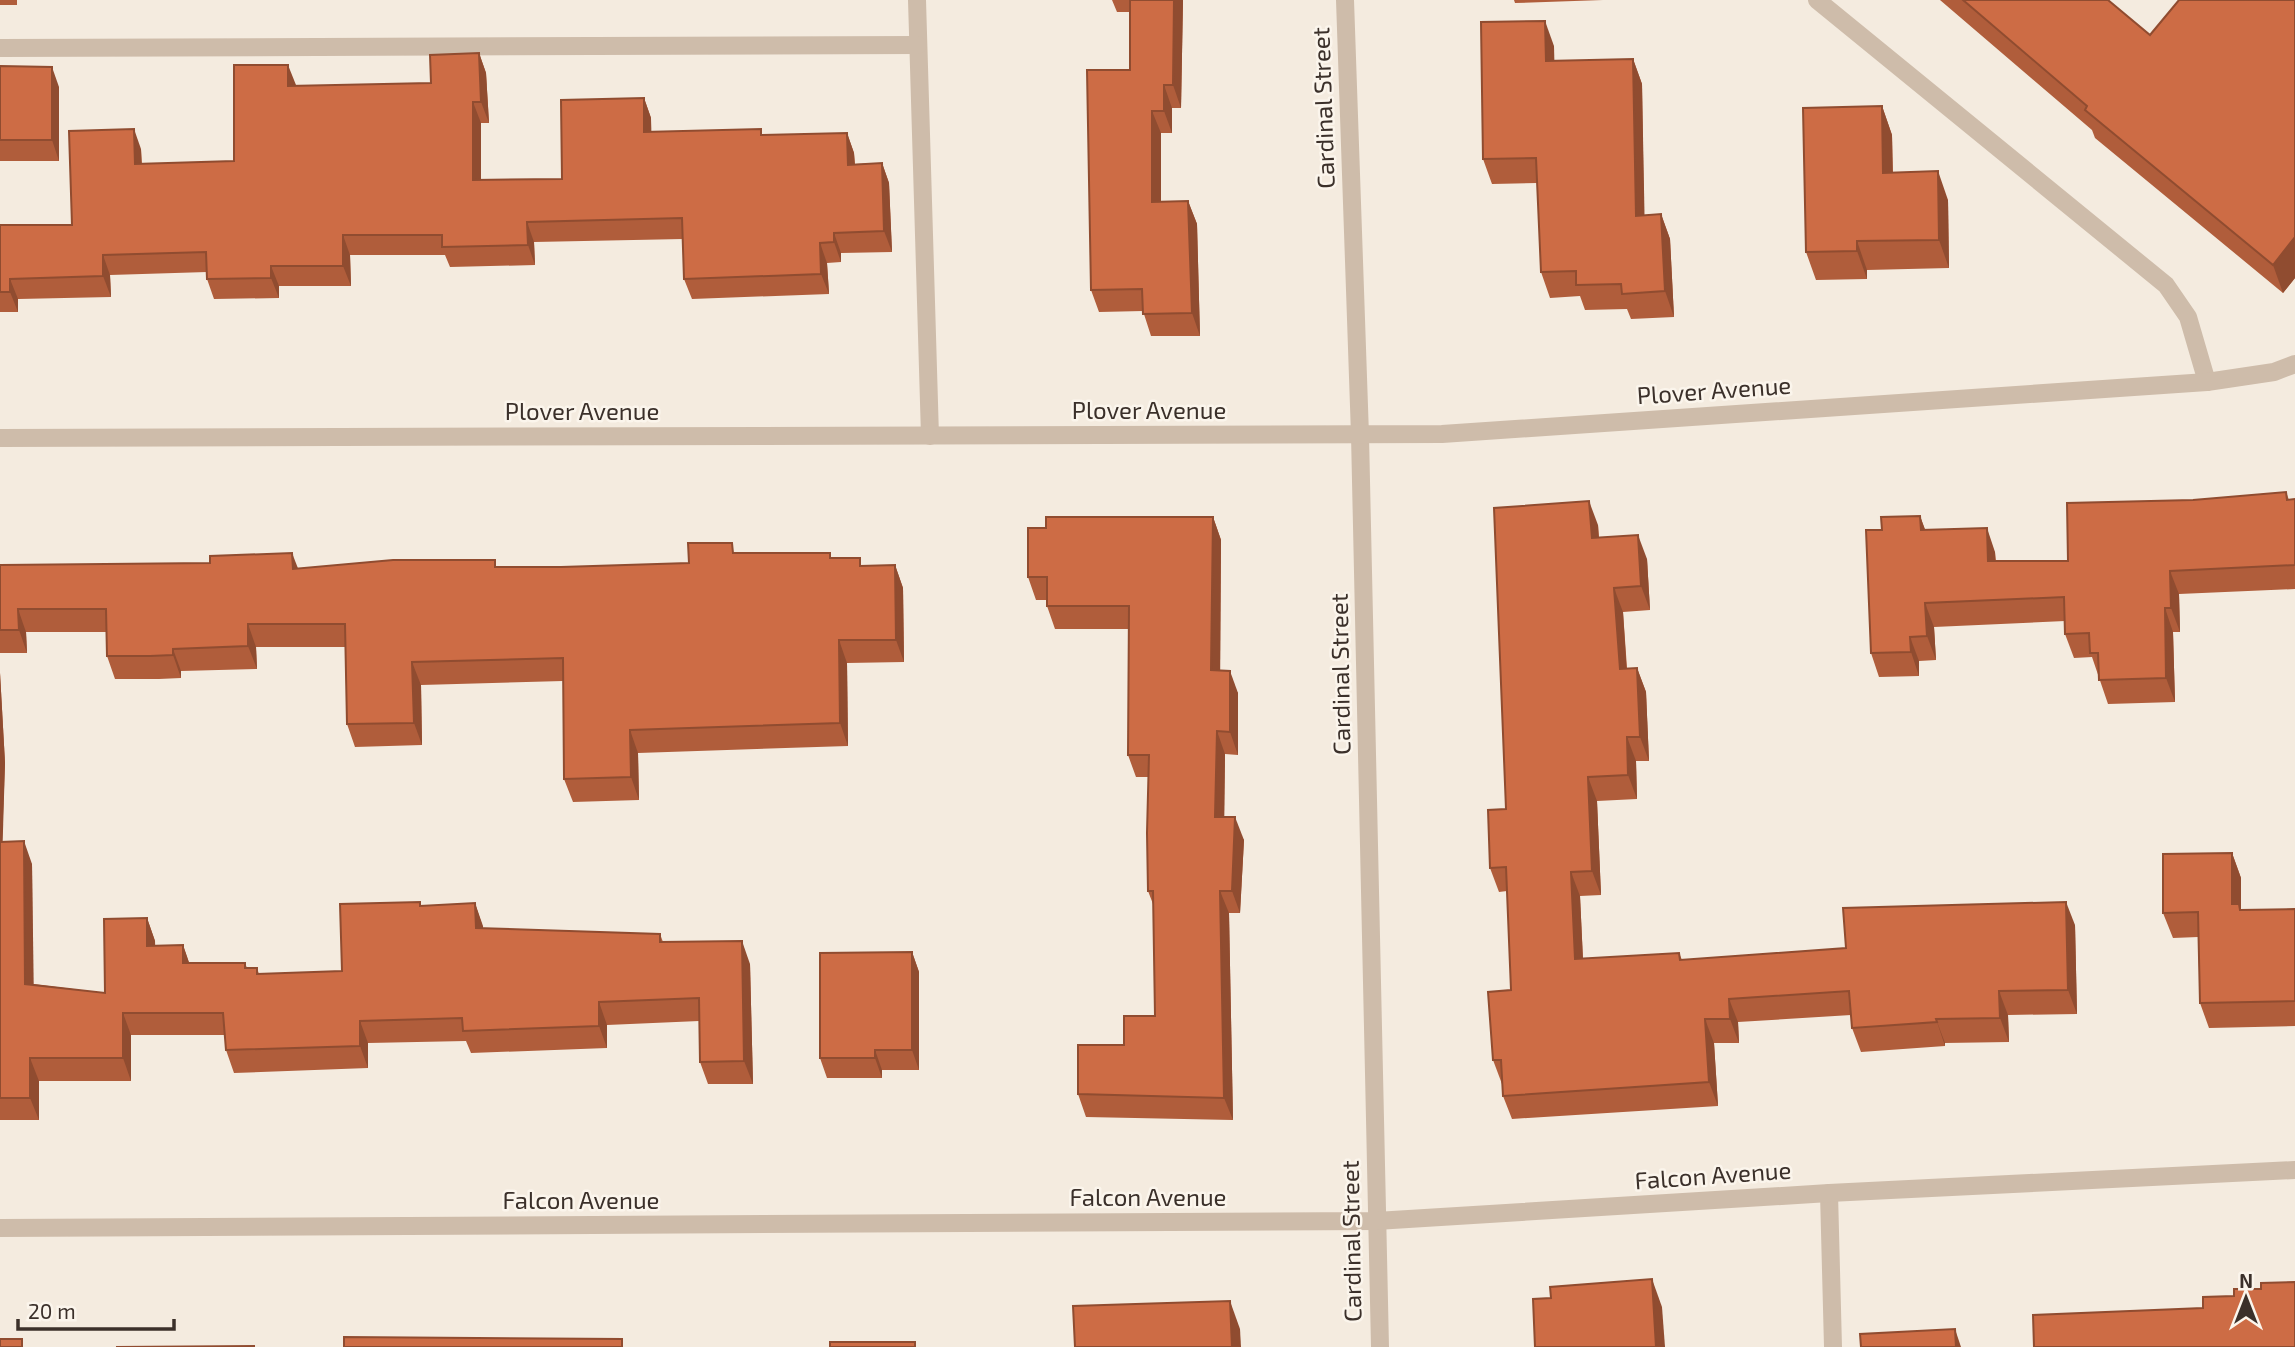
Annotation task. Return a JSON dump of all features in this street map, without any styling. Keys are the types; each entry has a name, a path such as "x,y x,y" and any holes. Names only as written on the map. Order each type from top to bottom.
{"street":[{"path":"917,0 930,436"},
{"name":"Cardinal Street","path":"1345,0 1360,435 1380,1347"},
{"path":"1817,0 2165,285 2188,317 2207,382"},
{"path":"0,48 918,45"},
{"name":"Plover Avenue","path":"0,438 1442,434 2207,382 2274,372 2295,365"},
{"name":"Falcon Avenue","path":"0,1228 1376,1221 1829,1193 2295,1170"},
{"path":"1829,1193 1833,1347"}],"building":[{"path":"1130,0 1174,0 1173,85 1164,85 1164,111 1152,111 1152,202 1188,201 1192,313 1143,314 1142,289 1091,290 1087,70 1130,70"},
{"path":"1963,0 2108,0 2150,35 2179,0 2295,0 2295,237 2273,265 2085,110 2087,106"},
{"path":"1545,21 1546,61 1633,59 1636,216 1661,214 1665,291 1622,294 1621,284 1576,285 1576,271 1541,272 1536,158 1483,159 1481,22"},
{"path":"479,53 481,102 473,102 473,180 562,179 561,100 644,98 644,132 761,129 761,135 847,133 848,165 882,163 884,231 834,233 834,242 820,243 821,274 684,279 682,218 527,222 528,245 442,247 442,235 343,235 343,266 271,266 271,278 207,279 206,252 103,255 103,276 10,279 10,292 0,292 0,225 72,225 69,131 134,129 135,164 234,161 234,65 288,65 288,86 431,83 430,55"},
{"path":"0,66 52,67 52,140 0,140"},
{"path":"1882,106 1883,173 1938,171 1939,240 1857,241 1857,251 1806,252 1803,108"},
{"path":"2286,492 2287,500 2295,499 2295,565 2170,571 2171,608 2165,608 2166,678 2099,680 2098,653 2090,653 2089,633 2065,634 2064,597 1925,603 1927,636 1910,637 1911,652 1871,653 1866,530 1882,530 1881,517 1920,516 1921,530 1987,528 1988,561 2068,561 2067,503 2193,500"},
{"path":"1589,501 1592,538 1638,535 1641,586 1614,588 1620,669 1637,668 1640,737 1627,737 1628,775 1588,777 1592,871 1571,872 1575,959 1679,953 1680,960 1846,948 1843,908 2066,902 2068,990 1999,991 2000,1018 1936,1019 1937,1022 1852,1028 1849,991 1729,999 1730,1019 1705,1019 1709,1082 1503,1096 1501,1060 1493,1060 1488,992 1511,990 1506,867 1490,868 1488,810 1506,809 1494,508"},
{"path":"1046,517 1213,517 1211,670 1230,671 1230,732 1217,731 1215,817 1235,817 1232,891 1220,891 1224,1098 1078,1094 1078,1045 1124,1045 1124,1016 1155,1016 1153,891 1148,891 1149,755 1128,755 1129,606 1047,606 1047,577 1028,577 1028,528 1046,528"},
{"path":"688,543 732,543 733,553 830,553 830,558 860,558 860,566 895,565 896,640 839,640 840,723 630,730 631,777 564,779 563,658 412,662 414,723 347,724 345,624 248,624 248,646 173,649 173,655 150,656 107,656 106,609 18,609 19,630 0,630 0,565 210,563 210,556 292,553 293,569 393,560 495,560 495,567 689,563"},
{"path":"24,841 25,984 105,993 104,919 147,918 147,946 183,945 183,963 245,963 245,968 257,968 257,974 342,971 340,904 420,902 420,906 475,903 476,928 660,934 660,942 742,941 744,1061 700,1062 699,998 599,1002 599,1026 463,1031 462,1018 360,1021 360,1046 226,1050 223,1013 123,1013 123,1058 30,1058 30,1098 0,1098 0,842"},
{"path":"2232,853 2232,904 2239,904 2240,910 2295,909 2295,1001 2200,1003 2198,912 2163,913 2163,854"},
{"path":"912,952 912,1050 875,1050 875,1058 820,1058 820,953"},
{"path":"1652,1279 1656,1347 1535,1347 1533,1299 1551,1298 1550,1287"},
{"path":"2295,1282 2295,1347 2034,1347 2033,1315 2203,1308 2203,1297 2234,1296 2234,1289 2261,1289 2261,1283"},
{"path":"1230,1301 1232,1347 1075,1347 1073,1306"},
{"path":"1955,1329 1956,1347 1861,1347 1860,1334"},
{"path":"344,1337 622,1339 622,1347 344,1347"},
{"path":"0,1339 22,1339 22,1347 0,1347"},
{"path":"830,1342 915,1342 915,1347 830,1347"},
{"path":"254,1346 254,1347 116,1347"}]}
